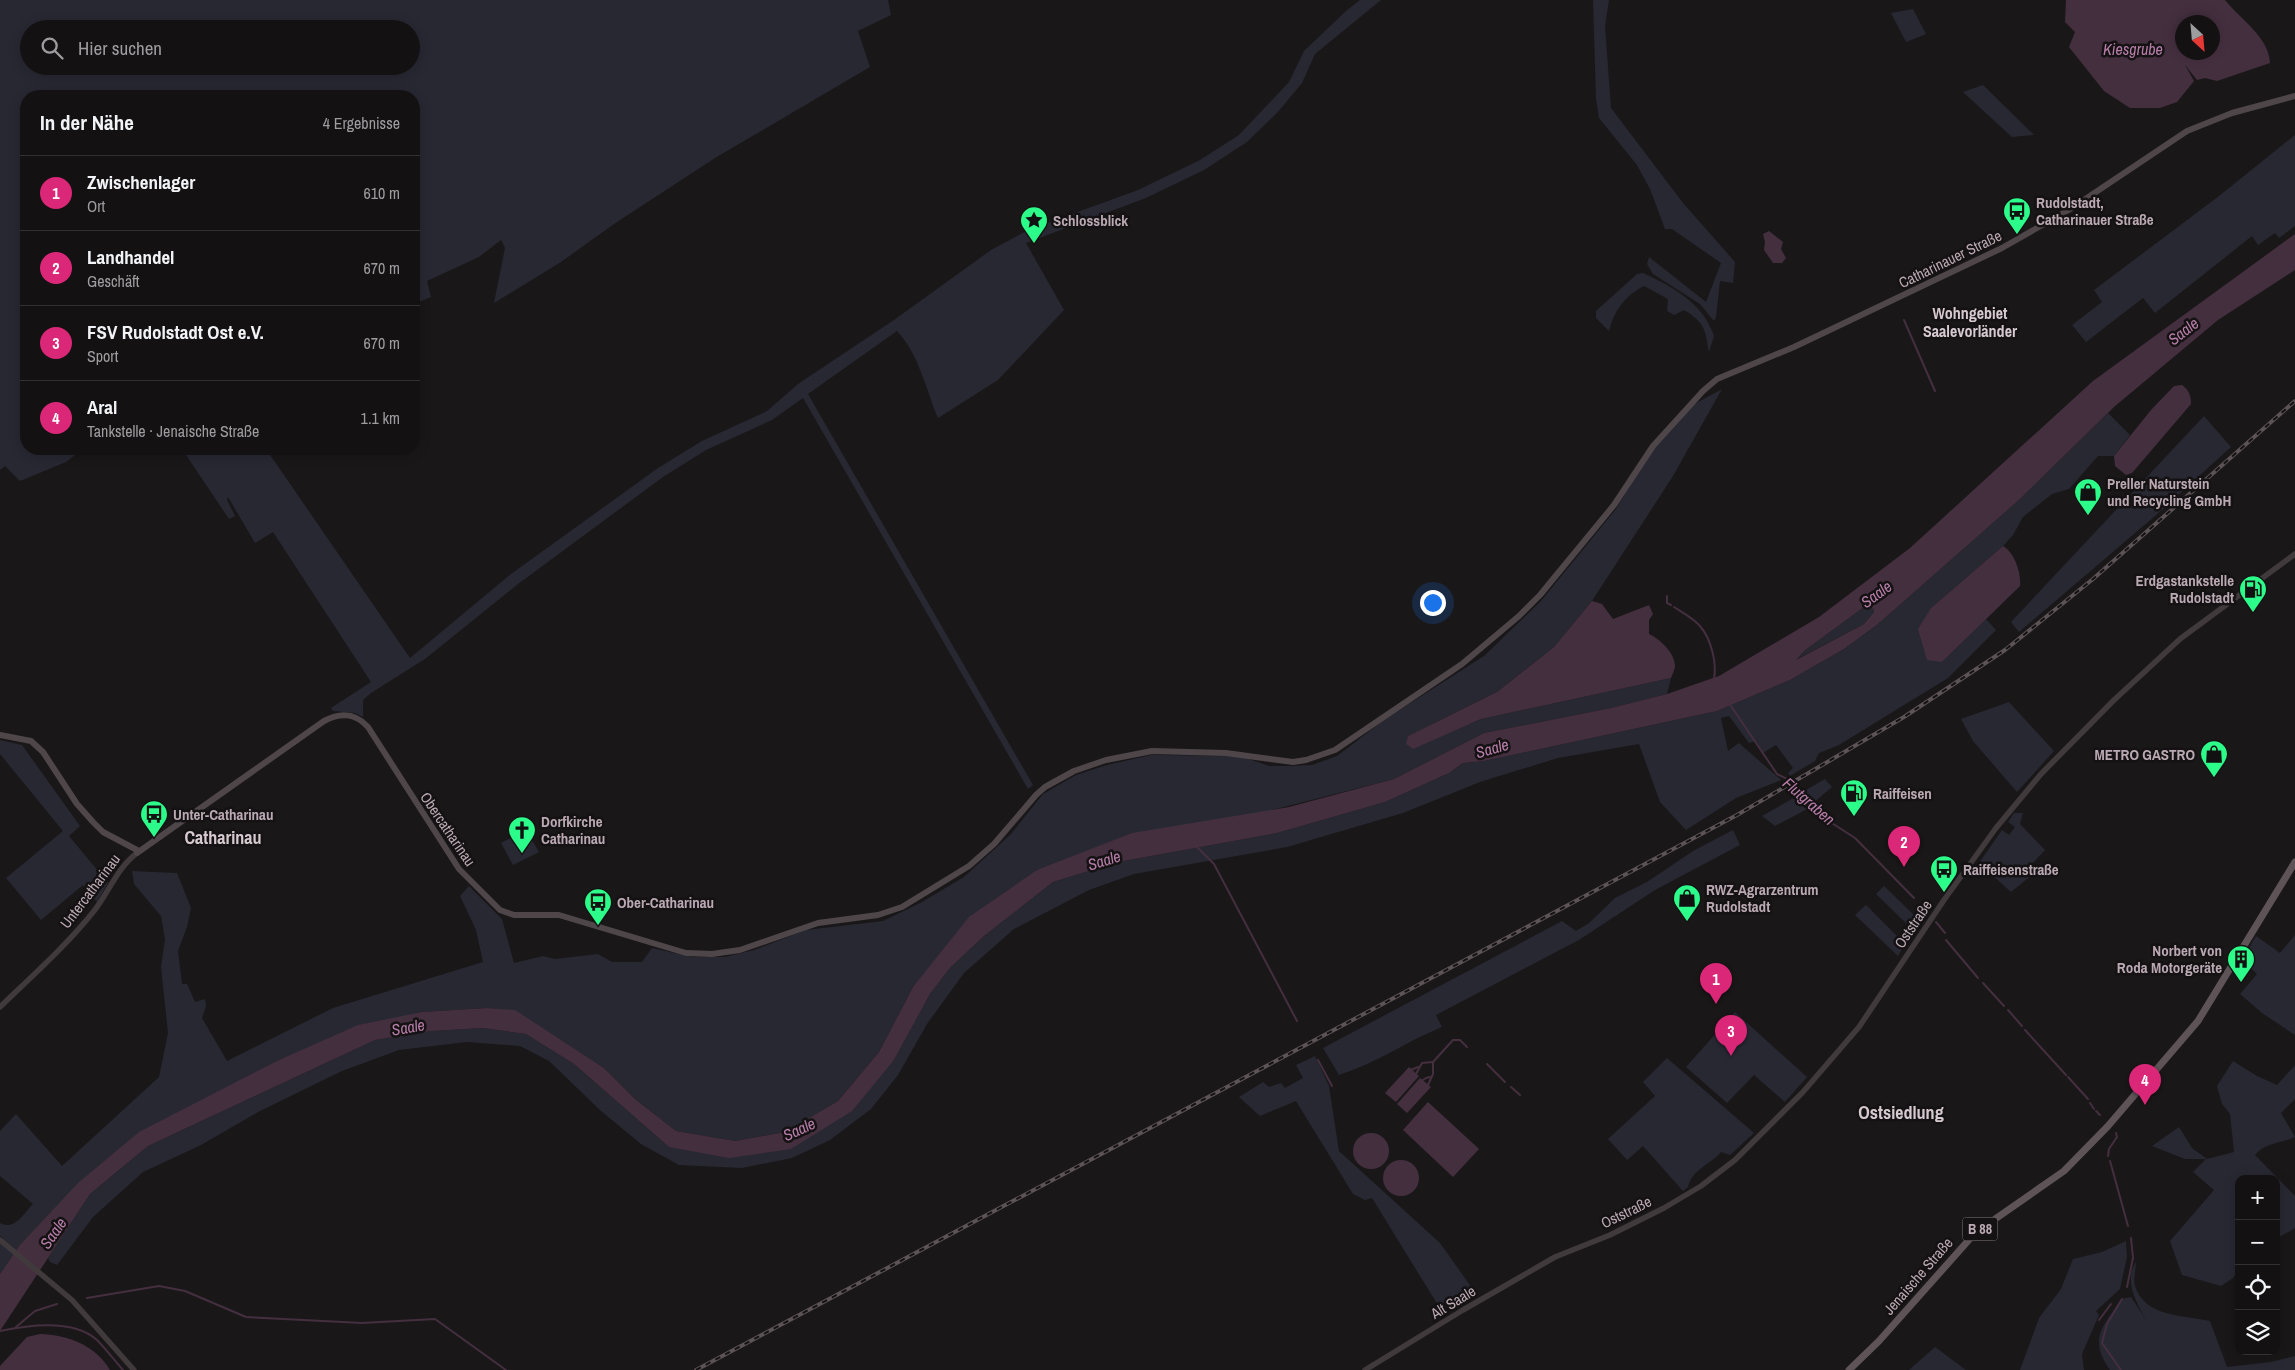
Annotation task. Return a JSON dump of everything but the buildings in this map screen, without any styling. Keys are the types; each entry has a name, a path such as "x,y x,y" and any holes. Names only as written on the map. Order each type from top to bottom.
{"main road":[{"name":"Catharinauer Straße","path":"686,953 712,954 740,950 818,923 878,915 902,907 945,882 975,861 1000,837 1045,787 1074,771 1106,760 1152,751 1226,753 1293,762 1306,760 1335,750 1462,664 1540,595 1614,505 1653,446 1710,384 1724,375 1794,347 2002,248 2072,208 2187,131 2232,113 2295,96"},
{"name":"Obercatharinau","path":"332,717 349,715 361,720 368,727 459,869 500,910 514,915 559,915 597,928 630,935 686,953"},
{"name":"Untercatharinau","path":"137,853 332,717"},
{"path":"0,735 31,741 43,752 77,804 92,822 103,832 137,850 137,853"},
{"name":"Jenaische Straße","path":"1849,1370 1879,1341 1975,1233 2059,1176 2088,1149 2198,1021 2295,862"}],"street":[{"name":"Oststraße","path":"1555,1257 1610,1235 1664,1208 1707,1182 1749,1148 1803,1092 1862,1023 1944,900 1996,828 2041,774 2125,690 2180,639 2295,554"},
{"name":"Untercatharinau","path":"0,1007 75,933 98,905 123,866 137,853"},
{"path":"0,1240 72,1300 134,1370"},
{"name":"Alt Saale","path":"1365,1370 1555,1257"}],"shaded area":[{"path":"0,0 888,0 891,15 858,31 870,67 715,158 614,224 561,262 494,303 505,248 501,240 479,257 427,281 431,297 420,302 420,90 20,90 20,455 75,455 66,462 20,481 5,466 0,470"},
{"path":"1360,0 1381,0 1315,54 1302,83 1277,113 1247,142 1204,170 1146,198 1026,243 1064,310 998,380 938,418 911,350 897,331 808,394 1033,785 1028,789 803,398 772,420 706,450 663,477 518,584 425,659 371,693 363,700 363,717 355,713 333,711 331,708 371,682 273,532 255,543 228,497 227,500 235,516 229,519 186,455 270,455 410,658 511,574 658,468 702,441 767,411 798,384 894,320 991,250 1028,230 1138,190 1200,160 1239,135 1289,82 1304,51"},
{"path":"1593,0 1609,0 1605,26 1611,108 1683,203 1735,262 1733,283 1720,281 1714,321 1700,304 1653,274 1647,264 1649,257 1706,302 1721,263 1672,229 1665,229 1650,189 1637,165 1599,118 1596,99"},
{"path":"1913,9 1926,34 1906,42 1891,13"},
{"path":"1983,85 2034,135 2012,137 1963,92"},
{"path":"2295,135 2295,226 2279,238 2275,233 2258,245 2252,236 2155,313 2143,298 2086,342 2072,325 2102,302 2094,290 2219,196"},
{"path":"1643,273 1676,290 1703,314 1714,336 1709,352 1705,332 1700,323 1684,310 1674,315 1667,311 1668,299 1644,286 1631,294 1621,304 1609,331 1596,318 1596,311 1637,274"},
{"path":"1722,389 1673,476 1592,601 1554,647 1497,692 1408,736 1413,748 1481,719 1671,678 1667,694 1611,708 1484,733 1394,779 1037,870 913,987 879,1052 838,1101 785,1132 735,1141 676,1131 635,1099 604,1068 515,1011 487,1008 422,1012 279,1060 212,1096 19,1246 0,1274 0,1242 3,1238 0,1236 0,1223 10,1225 14,1223 33,1204 0,1176 0,1131 16,1114 62,1166 159,1077 168,1033 161,967 165,939 161,916 134,884 132,871 177,873 191,908 187,927 178,951 182,984 187,984 195,1002 205,999 206,1006 202,1018 227,1061 333,1008 483,962 476,930 460,896 469,886 502,919 514,963 543,956 555,959 598,954 612,962 642,962 652,948 692,957 725,957 754,950 806,930 883,921 920,903 964,877 1011,834 1043,794 1076,775 1107,765 1151,755 1227,756 1246,758 1269,766 1312,765 1337,756 1384,720 1484,656 1541,601 1616,509 1652,449 1691,406"},
{"path":"2108,413 2130,435 2114,456 2098,456 2069,489 2052,494 2023,517 2013,535 2003,546 1931,608 1942,662 1986,619 1996,630 1948,678 1839,745 1819,753 1815,761 1790,776 1788,773 1793,768 1776,745 1763,753 1756,741 1749,743 1729,716 1721,718 1728,751 1739,743 1781,780 1736,798 1686,830 1660,802 1639,744 1558,758 1480,782 1403,813 1287,847 1134,874 1089,890 1014,929 964,973 927,1024 898,1075 871,1109 830,1140 792,1158 742,1168 679,1165 641,1144 601,1111 549,1061 520,1046 467,1042 399,1050 342,1071 260,1111 201,1145 143,1172 93,1217 57,1265 50,1262 48,1258 90,1194 148,1146 375,1040 431,1031 483,1028 526,1034 574,1064 669,1147 791,1149 894,1060 930,994 950,968 984,936 1053,882 1118,862 1277,833 1385,802 1449,773 1463,763 1484,761 1717,711 1790,680 1844,649 1878,624 2019,500"},
{"path":"2204,416 2231,447 2155,516 2019,632 2011,622"},
{"path":"1864,607 1874,609 1874,612 1864,624 1795,660 1804,651"},
{"path":"2009,702 2054,751 2017,792 1973,741 1961,719"},
{"path":"0,740 22,745 80,826 69,836 108,883 97,902 83,885 41,920 6,878 63,831 0,754"},
{"path":"1825,779 1832,787 1812,804 1806,798 1806,790"},
{"path":"1797,796 1809,808 1775,826 1762,816"},
{"path":"2014,813 2023,813 2020,824 2045,850 2031,865 2036,872 2011,892 1979,863 2002,830 2009,835 2015,827 2008,822"},
{"path":"526,830 539,852 513,865 501,843"},
{"path":"1733,830 1740,845 1655,890 1579,940 1436,1015 1442,1027 1365,1065 1339,1075 1323,1048 1562,921 1576,931 1589,923 1615,898 1647,882 1693,851"},
{"path":"1884,886 1915,916 1912,929 1876,894"},
{"path":"1866,905 1905,944 1898,956 1855,915"},
{"path":"2295,935 2295,1035 2262,1013 2240,994 2257,974 2242,960 2256,936 2280,953"},
{"path":"1735,1012 1807,1077 1785,1102 1754,1075 1727,1103 1686,1067"},
{"path":"1315,1056 1329,1086 1339,1151 1440,1243 1474,1291 1441,1310 1372,1198 1365,1200 1353,1194 1296,1101 1260,1116 1239,1097 1263,1082 1269,1087 1281,1083 1285,1088 1303,1078 1296,1065"},
{"path":"1667,1058 1754,1133 1730,1155 1721,1152 1697,1171 1688,1187 1683,1191 1643,1146 1627,1160 1608,1139 1655,1096 1643,1082"},
{"path":"2233,1061 2257,1076 2277,1085 2295,1065 2295,1099 2281,1113 2295,1137 2263,1148 2255,1155 2275,1175 2235,1175 2235,1275 2221,1286 2182,1275 2170,1241 2214,1190 2193,1172 2206,1159 2185,1159 2152,1146 2179,1127 2192,1148 2207,1159 2234,1152 2230,1114 2222,1104 2217,1086"},
{"path":"2280,1181 2295,1196 2295,1228 2280,1237"},
{"path":"2126,1241 2127,1257 2120,1289 2096,1311 2099,1315 2082,1354 2084,1370 2020,1370 2039,1318 2061,1289 2073,1259 2102,1252"},
{"path":"2136,1262 2134,1283 2140,1296 2147,1304 2166,1313 2210,1321 2227,1367 2271,1362 2295,1356 2295,1370 2110,1370 2100,1350 2100,1333 2121,1299 2131,1297 2146,1320 2135,1299 2131,1284 2132,1269"},
{"path":"1935,1347 1966,1370 1909,1370"}],"water":[{"name":"Kiesgrube","path":"2066,0 2225,0 2253,29 2265,45 2270,63 2217,81 2205,78 2197,80 2185,65 2194,81 2177,102 2160,108 2130,108 2104,91 2069,47 2075,32 2065,22"},
{"path":"1769,231 1783,242 1781,249 1786,258 1782,263 1773,263 1764,250 1763,234"},
{"name":"Saale","path":"2295,234 2295,270 2218,320 2114,407 2019,500 1878,624 1844,649 1790,680 1717,711 1484,761 1463,763 1449,773 1385,802 1277,833 1118,862 1053,882 984,936 950,968 930,994 894,1060 852,1111 791,1149 729,1158 669,1147 574,1064 526,1034 483,1028 431,1031 375,1040 148,1146 90,1194 0,1331 0,1274 19,1246 78,1183 139,1132 279,1060 358,1025 422,1012 487,1008 515,1010 604,1068 635,1099 676,1131 735,1141 785,1132 838,1101 879,1052 913,987 969,917 1037,870 1132,833 1289,807 1394,779 1484,733 1611,708 1667,694 1719,676 1819,617 1910,548 2093,381","holes":["1864,607 1874,609 1874,612 1864,624 1796,660 1804,651"]},
{"path":"2182,385 2189,393 2191,404 2132,473 2126,475 2115,466 2114,456 2151,410 2174,386"},
{"path":"2003,546 2014,558 2020,586 1942,662 1927,660 1918,629 1931,608"},
{"path":"1592,601 1602,604 1613,619 1649,605 1653,614 1649,620 1649,634 1658,639 1670,651 1675,666 1671,678 1481,719 1413,749 1406,744 1408,736 1497,692 1554,647"},
{"path":"1409,1067 1419,1076 1396,1102 1385,1093"},
{"path":"1420,1078 1431,1087 1407,1113 1397,1104"},
{"path":"1428,1102 1479,1149 1453,1177 1403,1130"},
{"path":"1371,1133 1378,1134 1384,1138 1388,1144 1388,1158 1384,1164 1378,1168 1371,1169 1364,1168 1358,1164 1354,1158 1353,1151 1354,1144 1358,1138 1364,1134"},
{"path":"1401,1160 1408,1161 1414,1165 1418,1171 1418,1185 1414,1191 1408,1195 1401,1196 1394,1195 1388,1191 1384,1185 1383,1178 1384,1171 1388,1165 1394,1161"},
{"path":"40,1334 70,1339 80,1343 97,1354 110,1370 0,1370 0,1366 27,1337"}],"waterway":[{"path":"1904,320 1935,391"},
{"path":"1667,596 1667,603 1671,605"},
{"path":"1674,607 1694,620 1704,631 1714,658 1714,679"},
{"name":"Flutgraben","path":"1729,703 1777,774 1787,779 1797,793 1824,818 1855,838 1914,898"},
{"path":"1197,847 1214,864 1297,1021"},
{"name":"Flutgraben","path":"1936,922 1945,933"},
{"name":"Flutgraben","path":"1946,940 1978,978"},
{"name":"Flutgraben","path":"1983,983 2004,1006"},
{"name":"Flutgraben","path":"2008,1010 2022,1026"},
{"name":"Flutgraben","path":"2025,1030 2066,1075"},
{"path":"1428,1085 1433,1074 1433,1062 1453,1040 1460,1040 1467,1047"},
{"path":"1318,1060 1332,1086"},
{"path":"1416,1074 1422,1063 1433,1062"},
{"path":"1487,1064 1505,1082"},
{"path":"1411,1070 1418,1067"},
{"path":"1423,1080 1430,1077"},
{"name":"Flutgraben","path":"2068,1077 2088,1099"},
{"path":"1511,1087 1520,1095"},
{"name":"Flutgraben","path":"2090,1103 2094,1109"},
{"name":"Flutgraben","path":"2096,1111 2100,1115"},
{"name":"Flutgraben","path":"2108,1156 2109,1149 2117,1137 2116,1133"},
{"name":"Flutgraben","path":"2110,1161 2128,1226"},
{"name":"Flutgraben","path":"2127,1287 2133,1258 2131,1238"},
{"path":"87,1298 159,1286 185,1291 246,1317 362,1323 435,1319 506,1370"},
{"name":"Flutgraben","path":"2121,1370 2102,1343 2107,1324 2122,1299"},
{"path":"16,1327 35,1311 57,1304"},
{"path":"2099,1320 2111,1304"},
{"path":"0,1331 50,1325 76,1329 87,1333 97,1340 123,1370"}],"railway":[{"path":"696,1370 1737,815 1904,717 2005,650 2093,579 2295,401"}],"place":[{"name":"Rudolstadt, Catharinauer Straße","path":"2017,235"},
{"name":"Schlossblick","path":"1034,244"},
{"name":"Preller Naturstein und Recycling GmbH","path":"2088,516"},
{"name":"Erdgastankstelle Rudolstadt","path":"2253,613"},
{"name":"METRO GASTRO","path":"2214,778"},
{"name":"Raiffeisen","path":"1854,817"},
{"name":"Unter-Catharinau","path":"154,838"},
{"name":"Dorfkirche Catharinau","path":"522,854"},
{"name":"Landhandel","path":"1904,867"},
{"name":"Raiffeisenstraße","path":"1944,893"},
{"name":"RWZ-Agrarzentrum Rudolstadt","path":"1687,922"},
{"name":"Ober-Catharinau","path":"598,926"},
{"name":"Norbert von Roda Motorgeräte","path":"2241,983"},
{"name":"Zwischenlager","path":"1716,1004"},
{"name":"FSV Rudolstadt Ost e.V.","path":"1731,1056"},
{"name":"Aral","path":"2145,1105"}],"district":[{"name":"Wohngebiet Saalevorländer","path":"1970,322"},
{"name":"Catharinau","path":"223,837"},
{"name":"Ostsiedlung","path":"1901,1112"}]}
